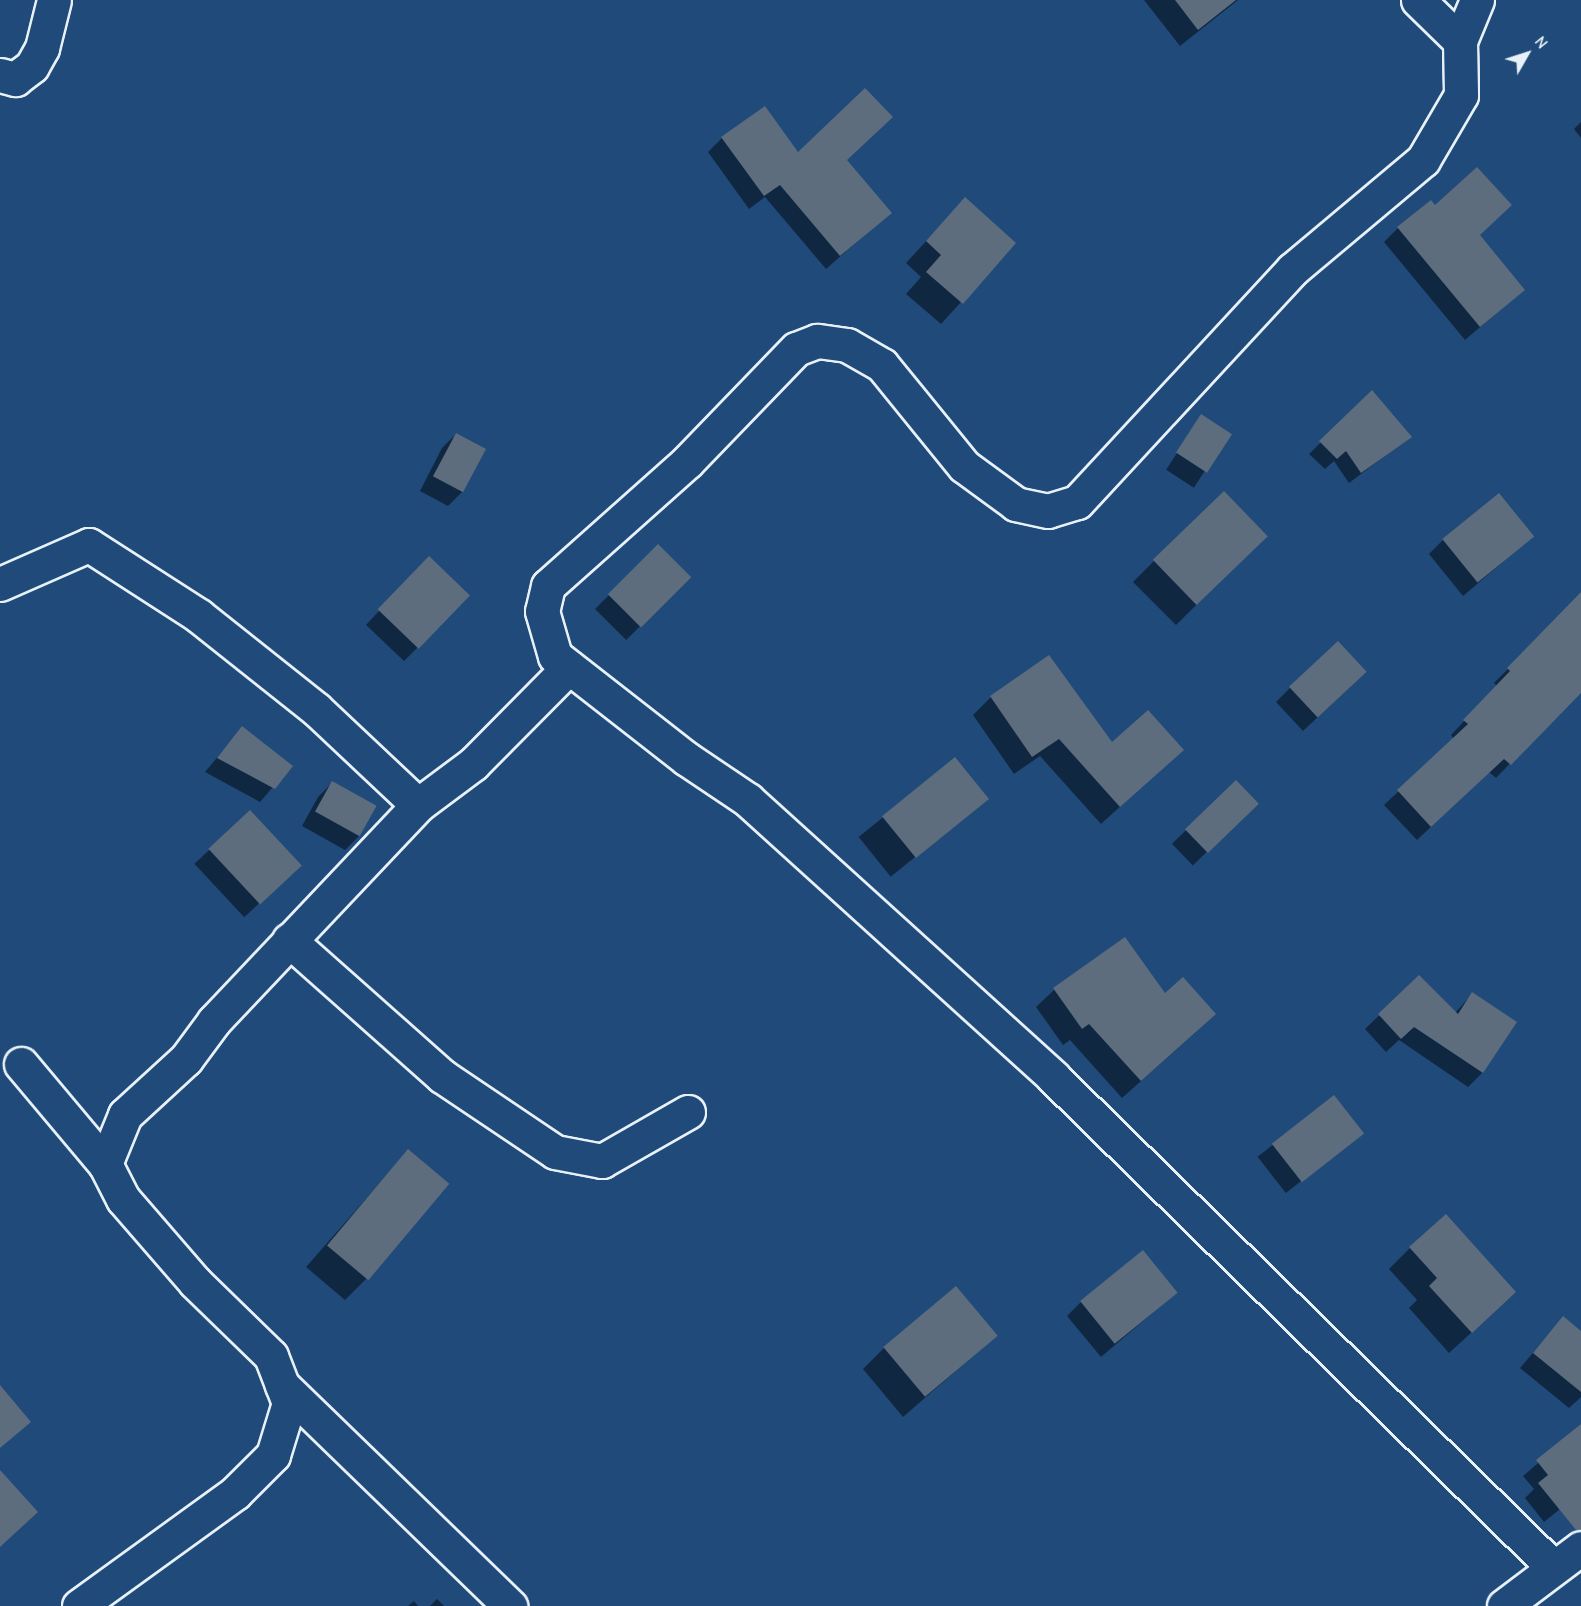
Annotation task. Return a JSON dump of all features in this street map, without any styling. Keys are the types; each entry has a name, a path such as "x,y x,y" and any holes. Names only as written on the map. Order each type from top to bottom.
{"street":[{"path":"0,75 15,79 32,66 42,48 54,0"},
{"path":"1418,0 1460,41"},
{"path":"1477,0 1460,41 1461,95 1423,160 1293,269 1077,502 1048,511 1016,504 963,465 882,365 847,345 817,341 796,349 687,462 548,585 542,611 555,656 687,759 748,800 1053,1077 1554,1568"},
{"path":"0,584 89,545 199,616 307,701 418,805"},
{"path":"105,1164 125,1115 186,1059 214,1021 418,805 473,764 570,667"},
{"path":"289,940 442,1076 555,1152 602,1161 688,1112"},
{"path":"21,1064 105,1164 123,1199 195,1282 271,1356 289,1403 273,1455 235,1493 79,1606"},
{"path":"282,1385 510,1606"},
{"path":"1504,1606 1581,1548"}],"building":[{"path":"1175,0 1236,0 1198,30"},
{"path":"865,88 893,117 847,160 892,213 840,256 780,185 764,196 721,137 765,106 798,152"},
{"path":"1477,167 1512,205 1480,235 1525,290 1480,327 1397,227 1431,200 1435,205"},
{"path":"965,197 1016,243 963,304 926,272 941,255 926,241"},
{"path":"1372,390 1412,437 1361,473 1346,451 1337,459 1319,441"},
{"path":"1201,414 1232,434 1207,473 1176,453"},
{"path":"456,433 486,449 463,492 433,476"},
{"path":"1224,491 1268,536 1197,605 1153,560"},
{"path":"1499,493 1534,537 1478,582 1442,539"},
{"path":"658,544 691,577 641,627 608,594"},
{"path":"429,556 470,596 419,649 378,609"},
{"path":"1581,592 1581,693 1511,765 1504,759 1431,827 1397,790 1468,724 1463,720 1510,671 1507,668"},
{"path":"1338,641 1367,672 1318,717 1289,687"},
{"path":"1049,655 1112,742 1148,710 1184,750 1120,807 1059,739 1032,757 990,696"},
{"path":"242,726 293,766 275,789 217,758"},
{"path":"955,757 989,799 916,858 882,816"},
{"path":"1236,780 1259,804 1208,853 1185,829"},
{"path":"332,781 377,806 360,836 315,812"},
{"path":"250,810 302,866 260,904 208,849"},
{"path":"1125,937 1165,993 1183,977 1216,1014 1141,1081 1089,1024 1082,1029 1053,988"},
{"path":"1419,975 1458,1014 1472,992 1517,1022 1483,1073 1414,1027 1401,1039 1378,1014"},
{"path":"1334,1095 1364,1134 1302,1182 1272,1144"},
{"path":"408,1149 449,1184 368,1280 327,1246"},
{"path":"1446,1214 1516,1292 1472,1333 1429,1286 1437,1278 1409,1247"},
{"path":"1143,1250 1178,1293 1115,1344 1080,1301"},
{"path":"956,1286 998,1336 925,1397 883,1347"},
{"path":"1563,1316 1581,1331 1581,1392 1533,1353"},
{"path":"0,1385 31,1422 0,1448"},
{"path":"1581,1424 1581,1530 1576,1530 1538,1483 1548,1475 1536,1460"},
{"path":"0,1470 38,1512 0,1547"}]}
